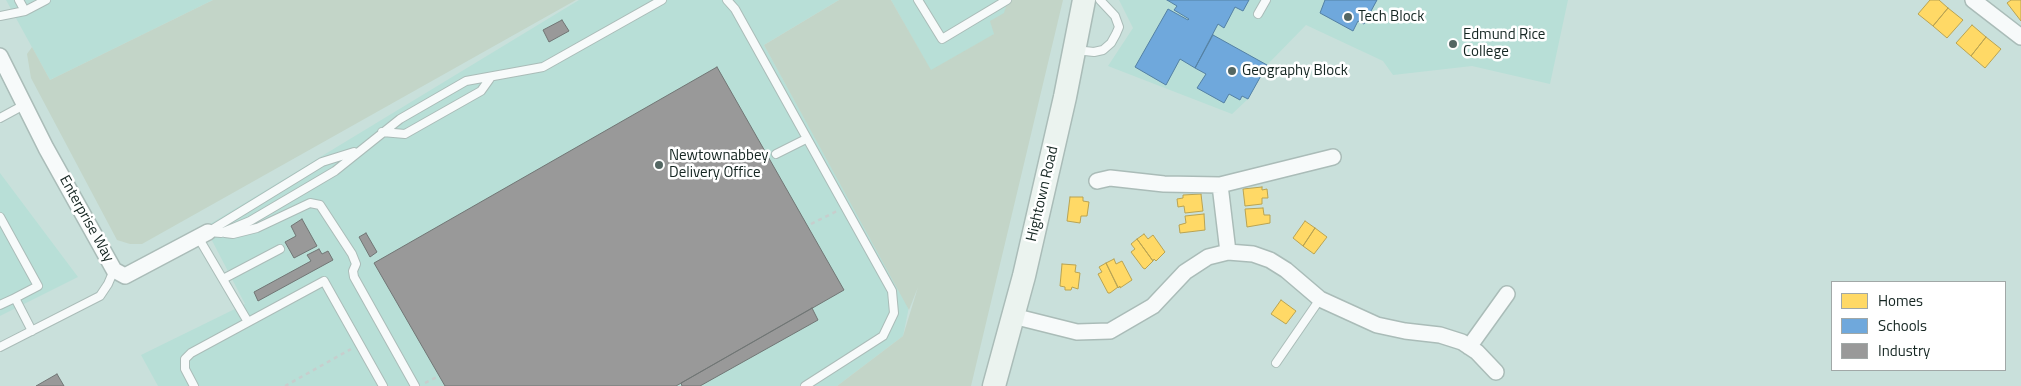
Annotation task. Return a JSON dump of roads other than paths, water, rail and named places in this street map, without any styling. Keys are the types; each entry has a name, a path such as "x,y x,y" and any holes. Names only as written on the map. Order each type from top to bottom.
{"main road":[{"name":"Hightown Road","path":"994,386 1040,207 1084,0"}],"street":[{"path":"1982,2 2021,36"},
{"name":"Enterprise Way","path":"0,56 24,105 114,270 126,276 209,234"},
{"path":"1097,181 1110,178 1164,184 1220,185 1333,157"},
{"path":"1220,185 1228,252"},
{"path":"1013,316 1077,332 1110,331 1153,306 1185,272 1208,257 1228,252 1253,254 1270,260 1286,270 1320,300 1377,326 1405,332 1440,335 1462,342 1496,372"},
{"path":"1469,347 1507,294"}],"lane":[{"path":"19,0 25,11"},
{"path":"0,16 25,11 46,0"},
{"path":"209,234 250,221 310,186 335,171 358,150 400,119 466,81 543,67 662,0"},
{"path":"727,0 735,9 892,291 894,313 883,336 805,386"},
{"path":"918,0 942,39 1007,0"},
{"path":"1074,50 1094,52 1103,50 1111,43 1116,34 1119,27 1115,16 1100,0"},
{"path":"1258,14 1266,0"},
{"path":"382,132 405,134 482,91 491,77"},
{"path":"0,118 24,105"},
{"path":"776,154 806,139"},
{"name":"Enterprise Way","path":"209,234 322,162 358,150"},
{"path":"209,234 244,232 310,202 320,205 352,254 356,264 353,271 354,277 415,386"},
{"path":"0,217 38,286 0,305"},
{"path":"209,234 223,279 248,322"},
{"path":"223,279 280,249"},
{"path":"0,347 100,296 114,270"},
{"path":"194,386 185,369 186,359 191,353 324,281 383,386"},
{"path":"15,298 32,331"},
{"path":"1276,363 1320,300"}],"place":[{"name":"Tech Block","path":"1348,17"},
{"name":"Edmund Rice College","path":"1453,44"},
{"name":"Geography Block","path":"1232,71"},
{"name":"Newtownabbey Delivery Office","path":"659,165"}]}
